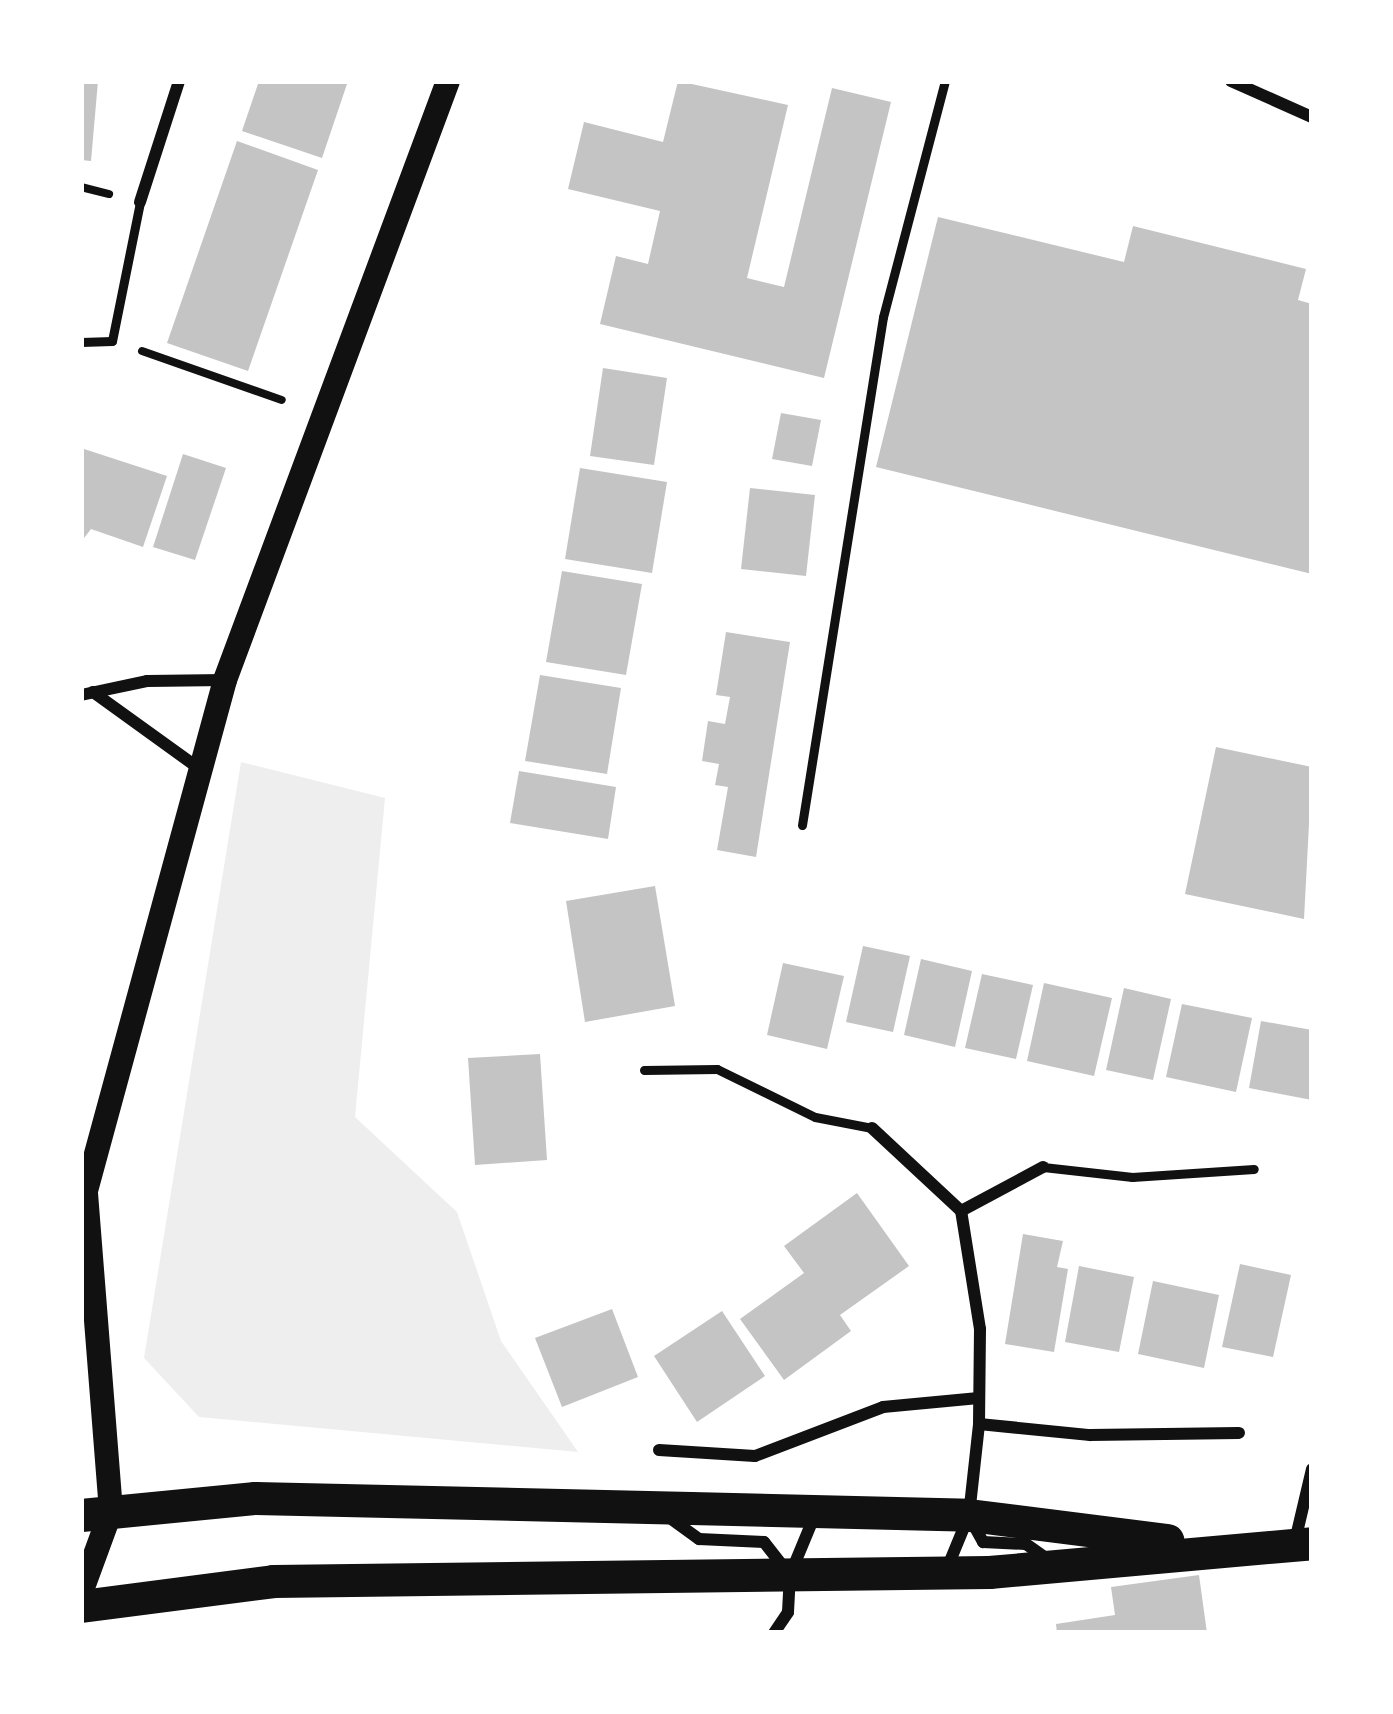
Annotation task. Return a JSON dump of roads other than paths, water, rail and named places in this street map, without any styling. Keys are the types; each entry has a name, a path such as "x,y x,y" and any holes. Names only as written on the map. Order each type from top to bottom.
{"highway":[{"path":"96,1513 255,1498 969,1515 1223,1546"},
{"path":"81,1606 273,1582 945,1573 1223,1546 1303,1543"}],"main road":[{"path":"81,1593 96,1513 84,1201 197,766 224,680 448,81"}],"street":[{"path":"140,202 179,81"},
{"path":"1232,81 1312,118"},
{"path":"87,693 224,680"},
{"path":"87,693 197,766"},
{"path":"872,1128 962,1211 980,1330 979,1424 969,1515 945,1573"},
{"path":"962,1211 1042,1167"},
{"path":"659,1450 755,1456 883,1407 980,1398"},
{"path":"979,1424 1090,1436 1239,1433"},
{"path":"1303,1543 1312,1469"},
{"path":"656,1508 699,1539 764,1542 790,1575"},
{"path":"774,1633 788,1612 790,1575 817,1511"},
{"path":"969,1515 982,1542 1026,1544 1057,1565"}],"lane":[{"path":"802,826 883,317 945,81"},
{"path":"81,342 112,341 140,202"},
{"path":"644,1070 717,1069 815,1117 872,1128"},
{"path":"1042,1167 1132,1177 1255,1169"}]}
